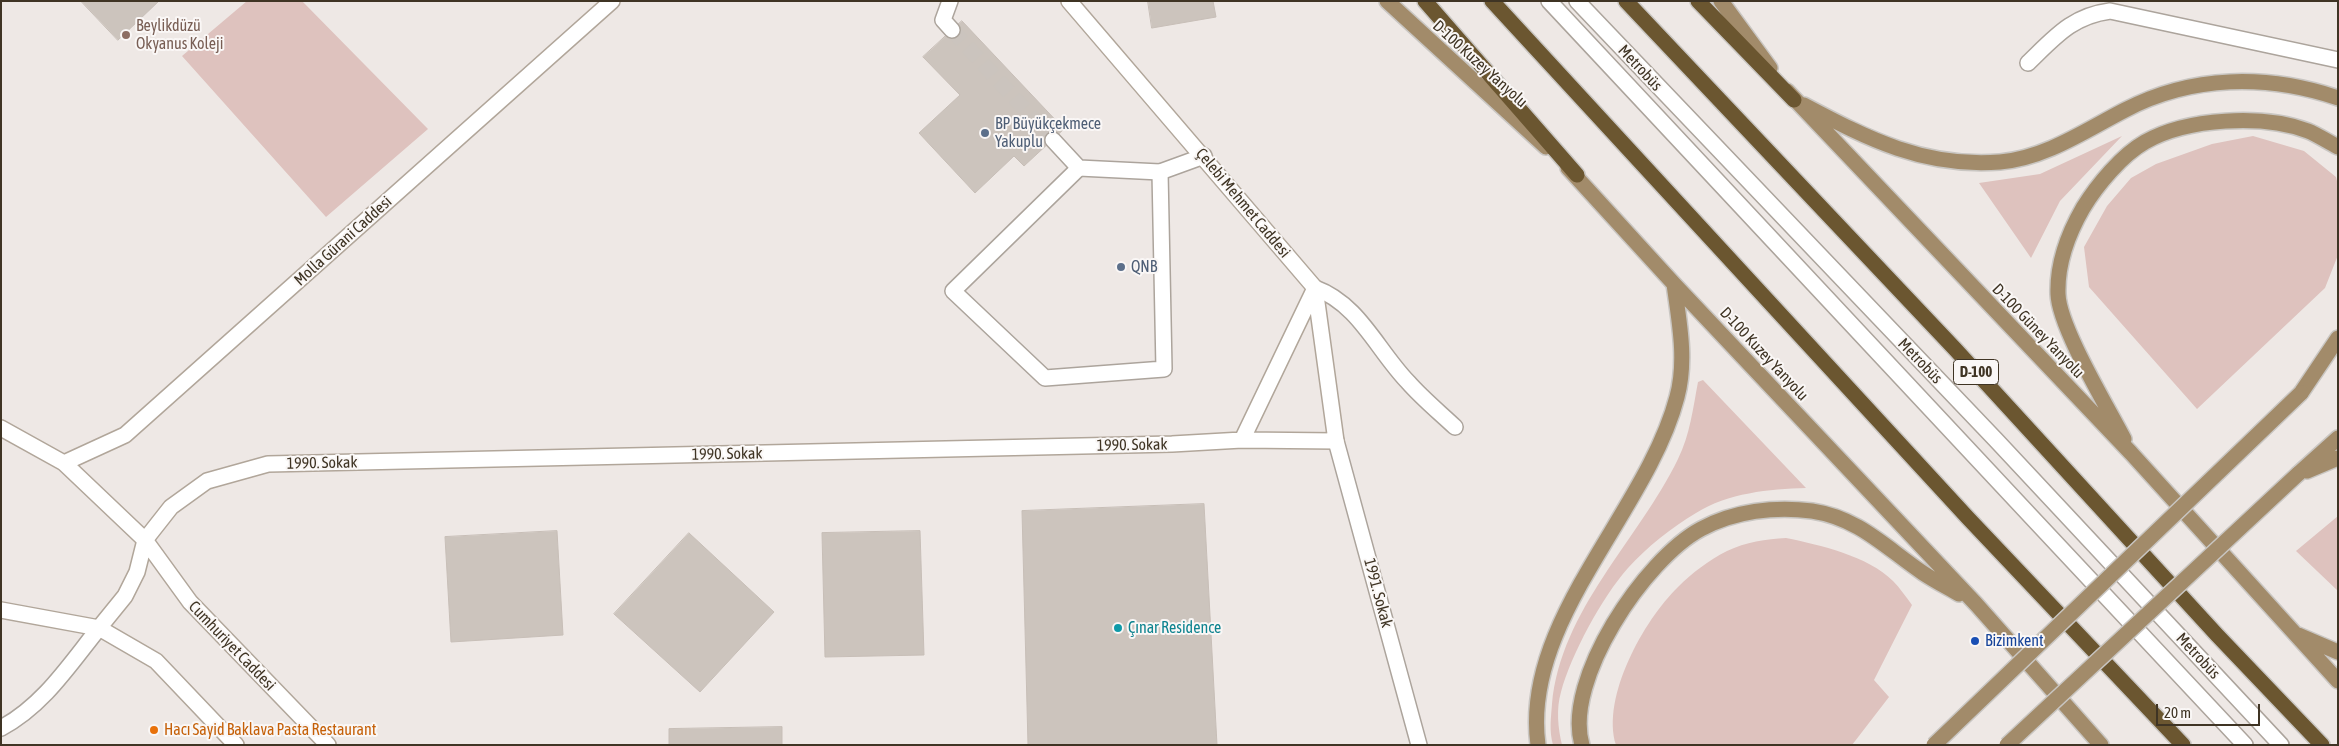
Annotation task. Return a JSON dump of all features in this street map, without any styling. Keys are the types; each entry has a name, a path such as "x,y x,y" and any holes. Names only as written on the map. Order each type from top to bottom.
{"highway":[{"path":"1425,1 1577,175"},
{"path":"1492,1 1968,518 2183,745"},
{"name":"D-100","path":"1626,1 1956,349 2217,635 2322,745"},
{"path":"1698,1 1794,100"}],"main road":[{"name":"Molla Gürani Caddesi","path":"64,463 125,436 612,1"},
{"path":"950,1 942,20 952,30"},
{"name":"Çelebi Mehmet Caddesi","path":"1069,1 1204,156 1315,288"},
{"name":"D-100 Kuzey Yanyolu","path":"1387,1 1420,34 1577,175 1674,284 1976,604 2101,745"},
{"name":"Metrobüs","path":"1549,1 2245,745"},
{"name":"Metrobüs","path":"1577,1 1990,434 2281,745"},
{"name":"D-100 Güney Yanyolu","path":"1721,1 1794,100 2131,453 2291,632 2338,681"},
{"path":"2028,62 2073,22 2095,13 2110,11 2338,60"},
{"path":"1794,100 1865,137 1896,149 1924,157 1969,162 2002,162 2037,153 2078,137 2127,109 2170,91 2206,83 2250,81 2285,84 2338,98"},
{"path":"2131,453 2071,335 2058,295 2062,258 2070,229 2090,196 2113,168 2145,142 2178,129 2227,120 2268,121 2308,131 2338,148"},
{"path":"1053,140 1079,168 1160,172 1204,156"},
{"path":"1079,168 953,291 1045,378 1164,369 1160,172"},
{"path":"1538,745 1536,726 1540,688 1556,635 1602,544 1641,484 1663,440 1678,396 1682,363 1674,284"},
{"path":"1315,288 1326,292 1347,306 1407,382 1455,427"},
{"path":"1242,440 1315,288"},
{"path":"1315,288 1336,441"},
{"path":"2301,393 2338,338"},
{"path":"1934,745 2338,359"},
{"name":"Cumhuriyet Caddesi","path":"1,428 64,463 145,540 190,602 328,745"},
{"path":"2007,745 2338,438"},
{"name":"1990. Sokak","path":"145,540 170,506 207,481 268,464 1152,444 1242,440 1336,441"},
{"name":"1991. Sokak","path":"1336,441 1420,745"},
{"path":"2298,474 2338,458"},
{"path":"1582,745 1581,703 1588,676 1600,648 1625,605 1656,565 1700,530 1729,517 1754,511 1787,510 1812,511 1843,519 1873,535 1923,573 1976,604"},
{"path":"1,728 17,720 45,694 125,596 137,572 145,540"},
{"path":"1,610 99,628 156,661 236,745"},
{"path":"2291,632 2338,652"}],"shaded area":[{"path":"247,1 302,1 428,129 326,217 182,56"},
{"path":"2122,136 2060,201 2031,258 1979,183 2040,174"},
{"path":"2253,136 2304,151 2336,177 2338,185 2338,255 2325,288 2197,409 2089,287 2084,247 2107,206 2131,178 2156,164 2212,144"},
{"path":"1703,380 1806,488 1749,493 1708,506 1669,531 1635,560 1618,580 1598,610 1572,661 1558,705 1562,745 1553,745 1551,729 1552,704 1558,670 1570,637 1585,606 1643,519 1678,459 1688,431 1698,382"},
{"path":"2338,516 2338,591 2296,551"},
{"path":"1786,538 1828,548 1871,565 1893,581 1912,605 1874,680 1889,697 1852,745 1616,745 1613,726 1620,683 1639,639 1665,601 1695,572 1727,551 1741,545"}],"building":[{"path":"81,1 159,1 118,40"},
{"path":"1148,1 1213,1 1216,17 1152,28"},
{"path":"962,21 1064,129 1024,166 1014,156 975,193 919,133 960,95 923,57"},
{"name":"Çınar Residence","path":"1204,504 1217,745 1028,745 1022,511"},
{"path":"557,531 563,635 451,642 445,537"},
{"path":"920,531 924,655 825,657 822,533"},
{"path":"689,533 774,612 700,692 614,614"},
{"path":"782,727 782,745 669,745 669,729"}],"tunnel":[{"path":"952,30 1053,140"}],"place":[{"name":"Beylikdüzü Okyanus Koleji","path":"126,35"},
{"name":"BP Büyükçekmece Yakuplu","path":"985,133"},
{"name":"QNB","path":"1121,267"},
{"name":"Çınar Residence","path":"1118,628"},
{"name":"Bizimkent","path":"1975,641"},
{"name":"Hacı Sayid Baklava Pasta Restaurant","path":"154,730"}]}
